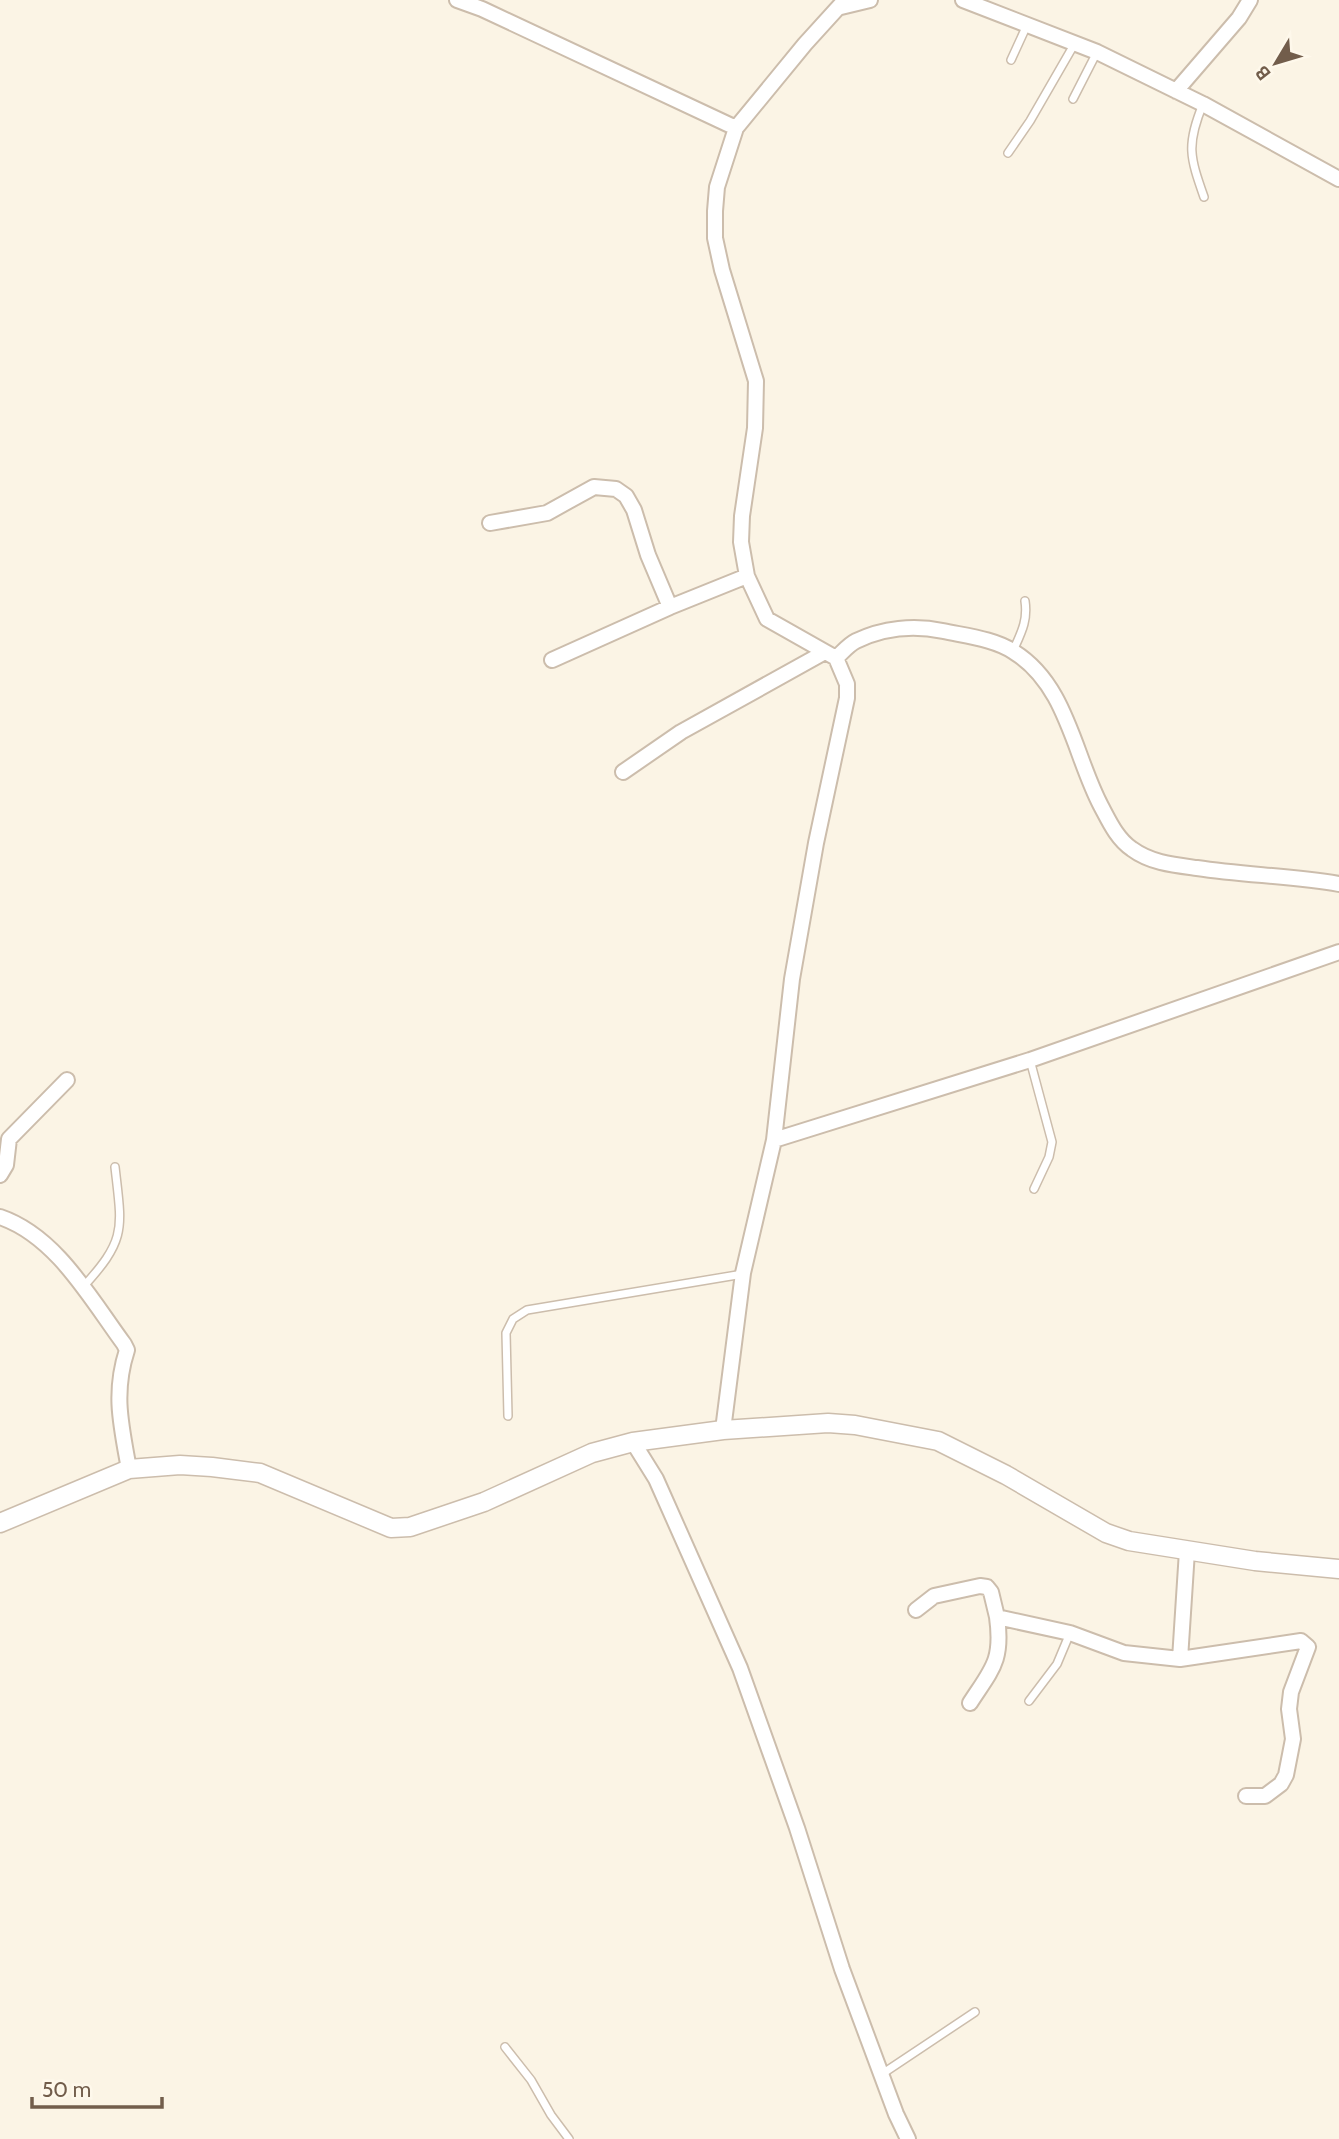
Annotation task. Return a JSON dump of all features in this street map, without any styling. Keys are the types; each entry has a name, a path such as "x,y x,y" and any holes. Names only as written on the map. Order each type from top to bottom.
{"street":[{"path":"457,0 482,9 736,128"},
{"path":"723,1430 743,1273 774,1140 792,979 816,843 847,698 846,684 830,655 767,619 747,576 741,542 742,516 755,428 756,381 715,238 718,187 736,128 804,44 843,3 870,0"},
{"path":"963,0 1097,52 1203,104 1339,179"},
{"path":"1176,91 1250,0"},
{"path":"491,523 547,513 594,487 616,489 626,496 634,510 648,555 670,607"},
{"path":"552,660 747,576"},
{"path":"623,772 681,733 853,642 884,632 919,626 977,638 1013,650 1037,670 1055,697 1095,795 1112,828 1129,847 1144,857 1229,873 1339,884"},
{"path":"774,1140 1030,1060 1339,953"},
{"path":"0,1175 6,1165 9,1139 66,1080"},
{"path":"0,1217 14,1222 39,1238 82,1287 127,1350 120,1370 118,1389 128,1469"},
{"path":"0,1522 128,1469 180,1465 260,1473 391,1528 410,1527 484,1502 592,1453 633,1442 723,1430 828,1423 855,1424 938,1441 1006,1475 1106,1533 1129,1541 1255,1561 1339,1569"},
{"path":"633,1442 656,1479 740,1668 838,1956 908,2139"},
{"path":"1181,1659 1187,1551"},
{"path":"916,1610 934,1596 980,1586 987,1587 991,1592 1001,1643 995,1665 970,1703"},
{"path":"998,1618 1070,1633 1124,1653 1181,1659 1301,1641 1308,1647 1291,1692 1289,1709 1293,1739 1286,1775 1281,1784 1265,1796 1246,1796"}],"lane":[{"path":"1011,60 1027,25"},
{"path":"1008,153 1030,121 1075,43"},
{"path":"1073,99 1097,52"},
{"path":"1203,104 1195,124 1191,146 1192,162 1205,197"},
{"path":"1013,650 1027,616 1025,601"},
{"path":"1030,1060 1052,1142 1049,1157 1034,1189"},
{"path":"82,1287 113,1251 120,1228 115,1167"},
{"path":"508,1416 506,1332 513,1319 527,1310 743,1273"},
{"path":"1029,1701 1057,1664 1070,1633"},
{"path":"881,2074 975,2012"},
{"path":"505,2047 531,2080 551,2115 569,2139"}]}
